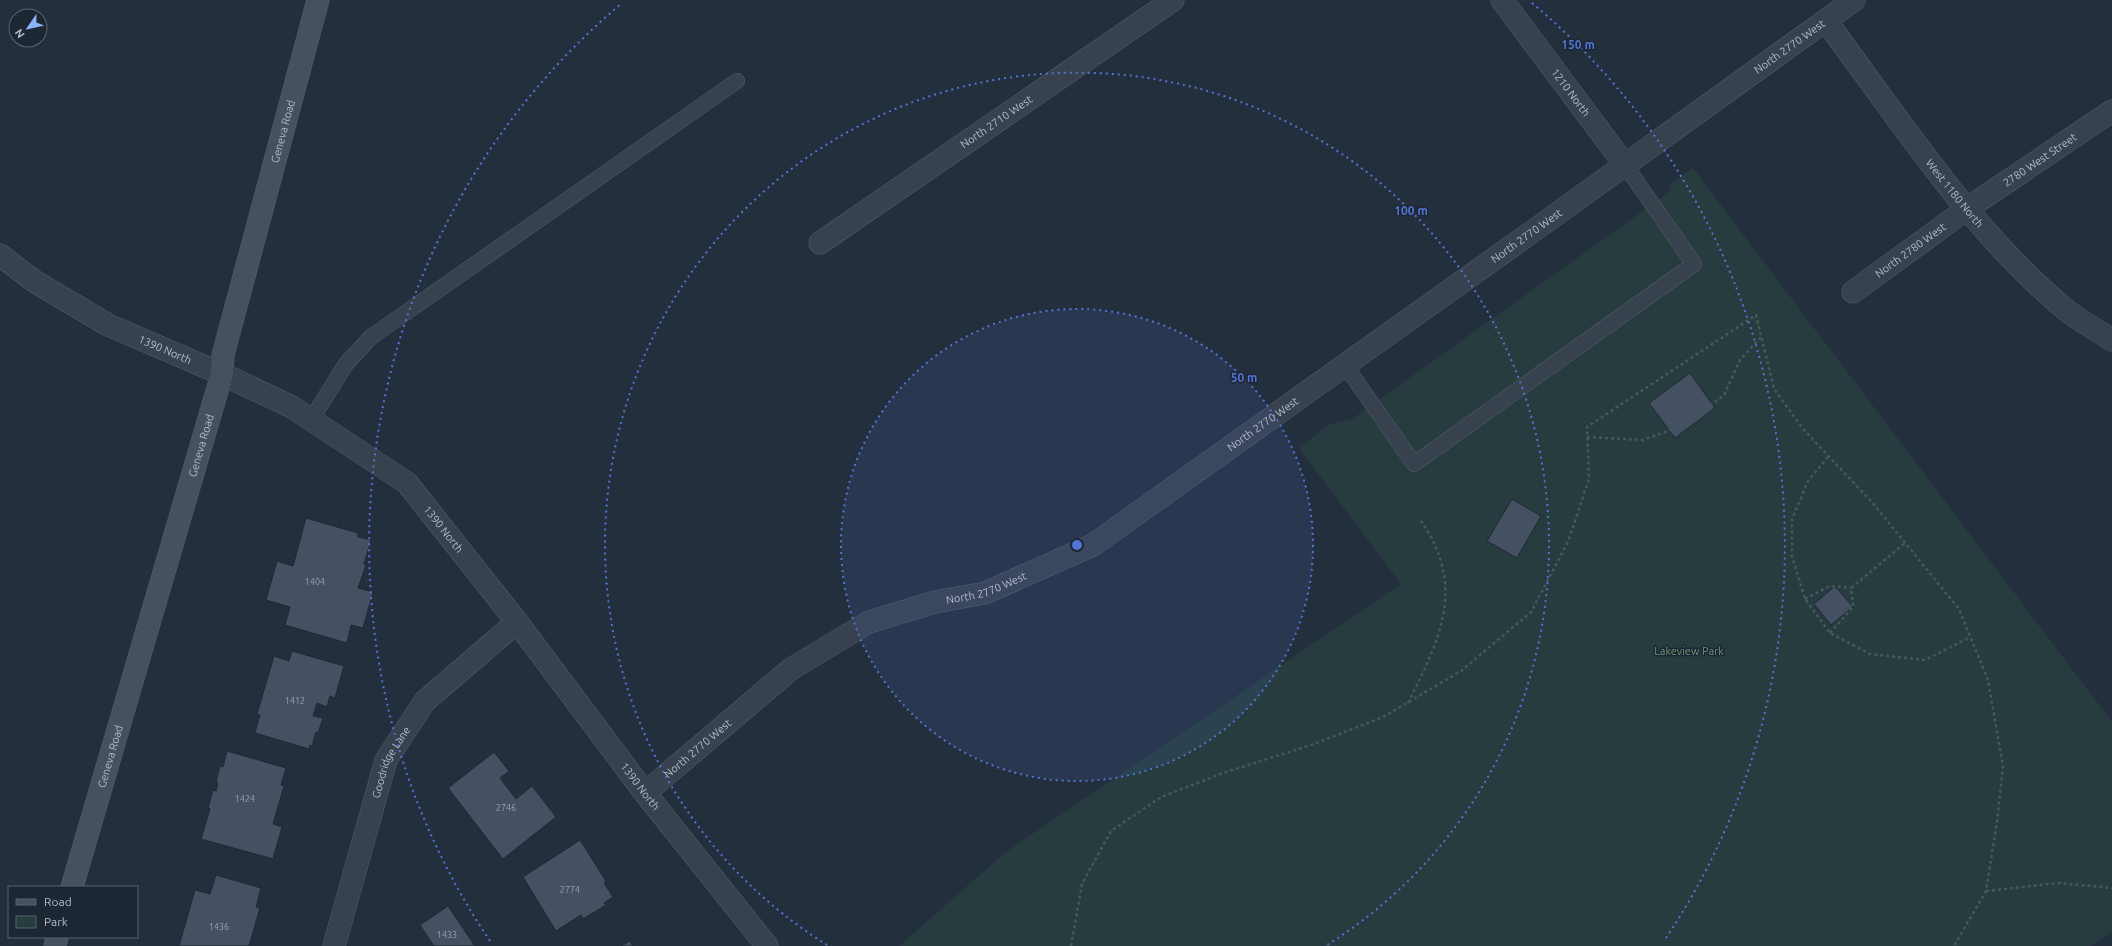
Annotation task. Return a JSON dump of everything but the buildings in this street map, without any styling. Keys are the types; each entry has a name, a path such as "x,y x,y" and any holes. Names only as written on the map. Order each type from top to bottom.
{"main road":[{"name":"Geneva Road","path":"72,886 222,374 225,349 318,0"}],"street":[{"name":"North 2710 West","path":"820,243 1173,0"},
{"name":"1210 North","path":"1502,0 1625,165"},
{"name":"North 2770 West","path":"645,792 791,669 869,622 935,602 985,593 1093,545 1854,0"},
{"name":"West 1180 North","path":"1826,21 1930,162 2005,252 2061,305 2112,340"},
{"name":"2780 West Street","path":"1968,208 2112,111"},
{"name":"North 2780 West","path":"1853,292 1968,208"},
{"name":"1390 North","path":"0,255 34,281 108,325 222,374 292,407 407,483 517,622 645,792 767,946"},
{"name":"Goodridge Lane","path":"334,946 386,760 425,701 517,622"}],"lane":[{"path":"312,420 346,364 371,337 737,81"},
{"path":"1346,365 1414,464 1694,264 1625,165"}],"path":[{"path":"1071,946 1082,884 1111,831 1161,797 1223,772 1311,745 1383,717 1408,704 1461,671 1531,612 1568,542 1589,479 1587,427 1756,315 1774,390 1803,429 1871,501 1959,609 1988,680 2003,767 1997,822 1986,890 1954,946"},
{"path":"1587,437 1643,440 1686,424 1724,395 1740,360 1761,336"},
{"path":"1828,457 1808,481 1792,519 1792,556 1805,599 1830,633 1870,654 1925,660 1970,638"},
{"path":"1408,704 1438,638 1445,614 1445,588 1442,562 1432,536 1419,518"},
{"path":"1805,599 1830,586 1851,588 1905,543"},
{"path":"1830,633 1852,607 1851,588"},
{"path":"1986,890 2058,883 2112,888"}],"green space":[{"name":"Lakeview Park","path":"1693,168 2112,722 2112,932 2091,946 899,946 1007,851 1401,584 1299,448 1330,424 1351,420 1669,192 1671,183"}]}
